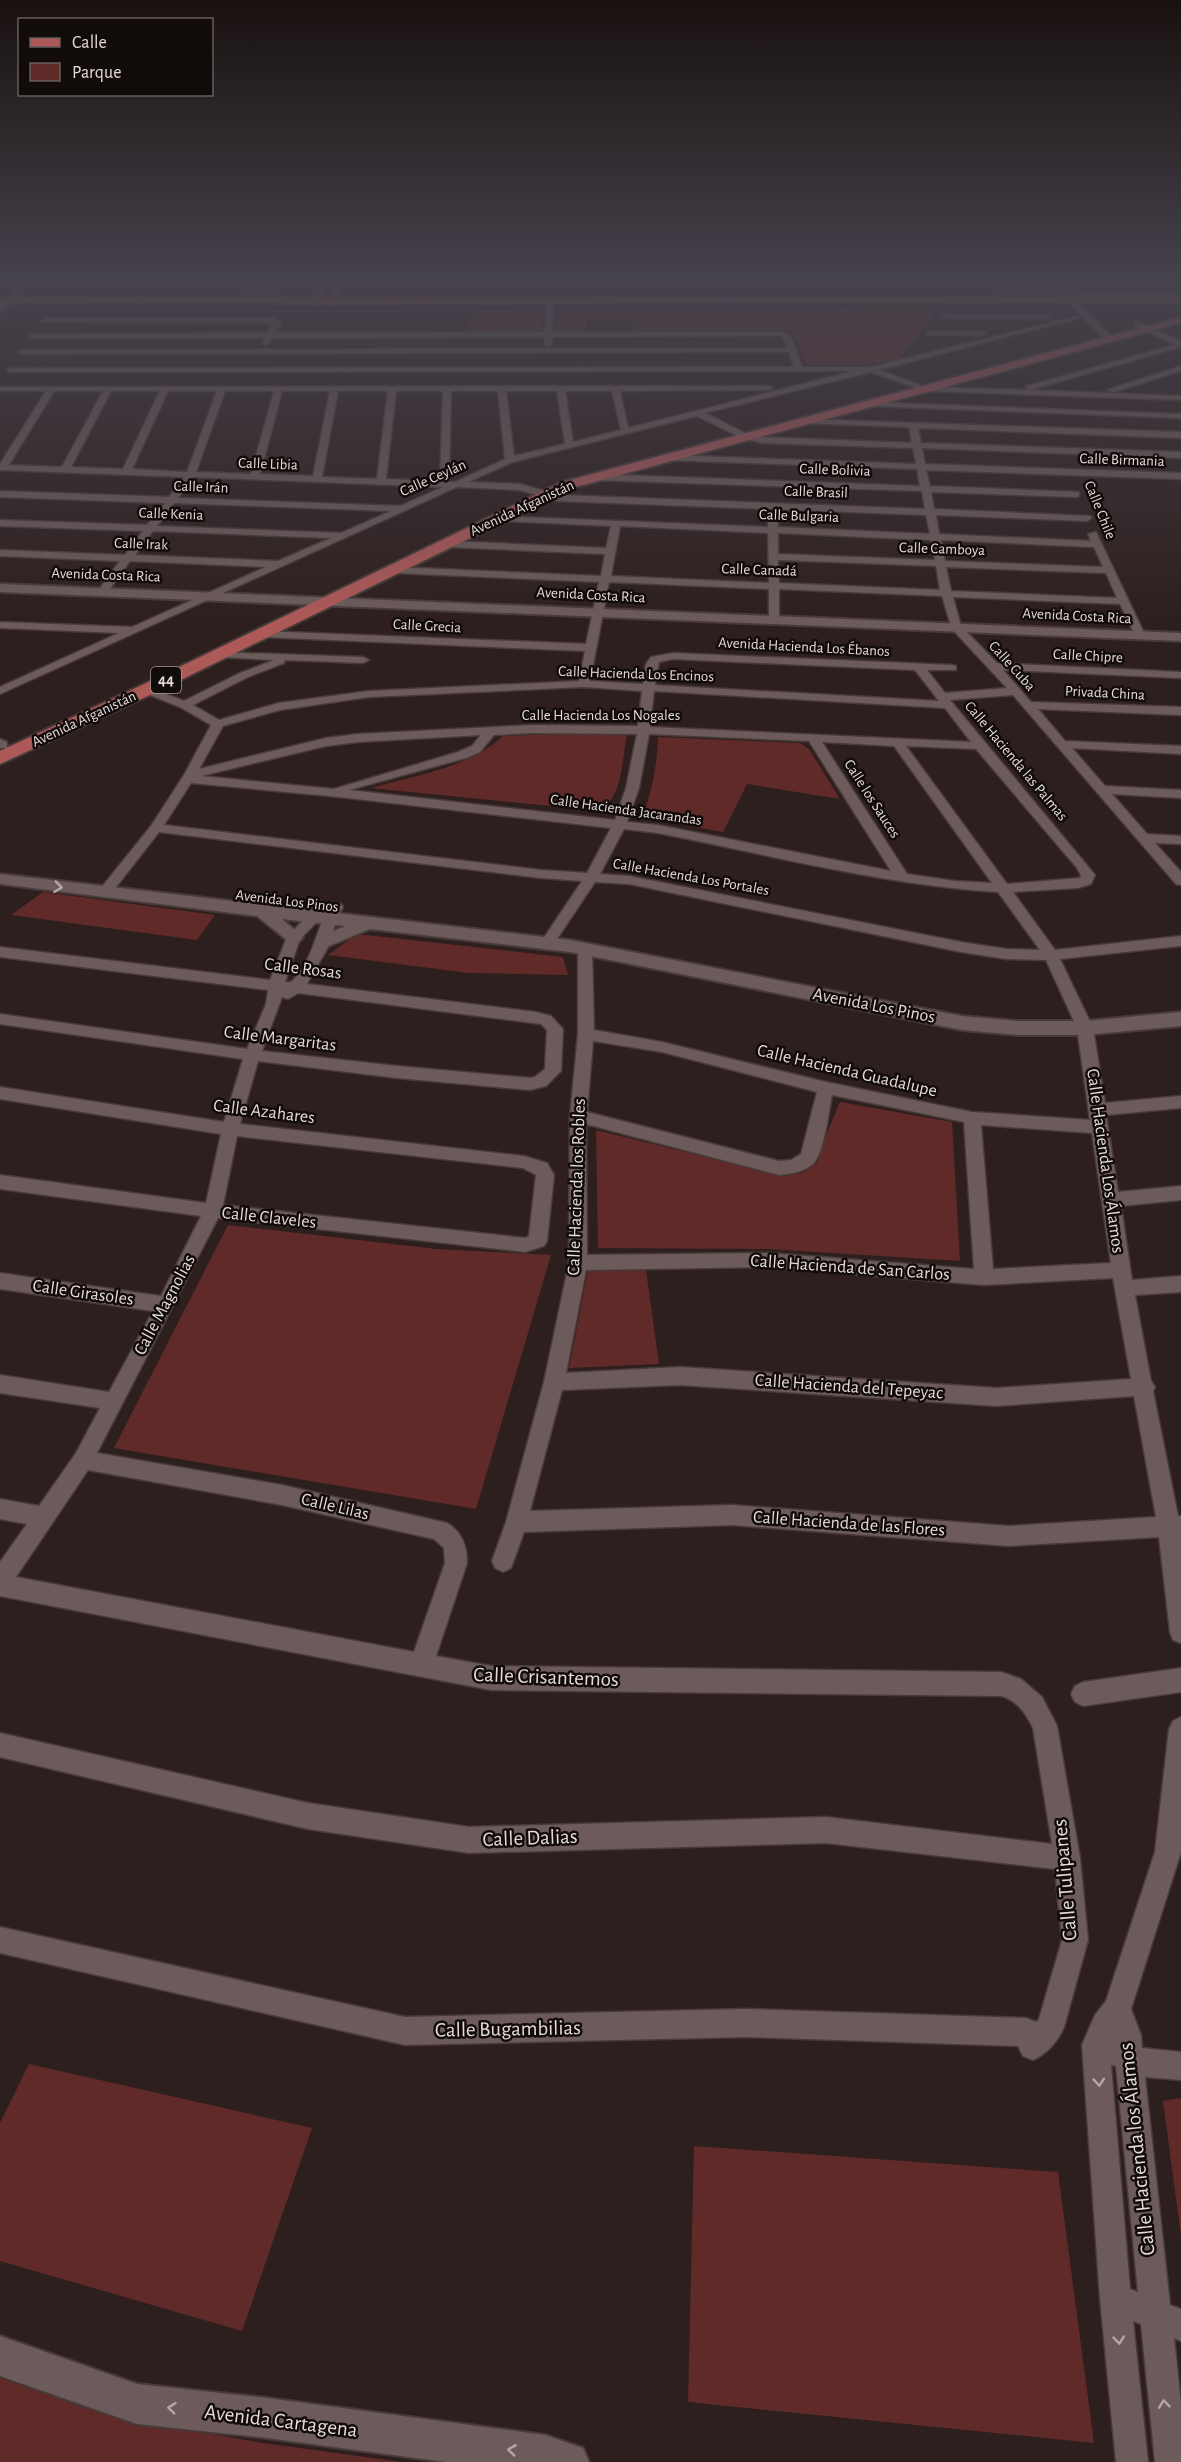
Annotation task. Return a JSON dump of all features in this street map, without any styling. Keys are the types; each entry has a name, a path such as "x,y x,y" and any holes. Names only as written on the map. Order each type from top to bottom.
{"main road":[{"name":"Avenida Afganistán","path":"1,748 306,599 573,475 902,391"},
{"name":"Avenida Afganistán","path":"1,748 146,690 501,518 540,492 666,458 740,434 802,422 870,404 906,391"}],"street":[{"path":"2,467 50,391"},
{"path":"65,470 107,391"},
{"path":"126,472 164,391"},
{"path":"102,591 191,474 221,391"},
{"path":"255,477 278,391"},
{"path":"317,479 334,391"},
{"path":"381,481 392,391"},
{"path":"444,484 447,391"},
{"path":"502,391 510,460"},
{"path":"561,391 569,445"},
{"path":"616,391 625,431"},
{"path":"674,391 676,397"},
{"name":"Calle Ceylán","path":"0,691 510,460 625,431 681,412 698,413 785,391"},
{"path":"979,391 1180,398"},
{"path":"1013,393 1020,391"},
{"path":"1095,395 1109,391"},
{"name":"Calle Chile","path":"1036,393 1097,544 1140,635"},
{"path":"1180,398 1176,403 1181,411"},
{"path":"870,404 1181,416"},
{"path":"698,413 740,434 762,440 1181,455"},
{"path":"802,422 1181,435"},
{"name":"Calle Cuba","path":"913,425 940,564 956,627 994,666 1179,878"},
{"name":"Calle Birmania","path":"666,458 1181,476"},
{"name":"Calle Libia","path":"2,467 455,484 540,492"},
{"name":"Calle Bolivia","path":"593,477 926,488 1082,506"},
{"path":"773,483 774,619"},
{"name":"Calle Brasil","path":"540,492 558,498 930,511 1082,506"},
{"name":"Calle Irán","path":"0,494 402,508"},
{"name":"Calle Bulgaria","path":"501,518 1097,544"},
{"name":"Calle Kenia","path":"0,523 342,535"},
{"path":"584,684 616,524"},
{"path":"448,544 611,551"},
{"name":"Calle Irak","path":"0,553 281,564"},
{"name":"Calle Camboya","path":"774,557 1110,570"},
{"name":"Calle Canadá","path":"394,570 1123,601"},
{"name":"Avenida Costa Rica","path":"0,588 1181,637"},
{"path":"0,625 136,630"},
{"name":"Calle Grecia","path":"262,634 592,648"},
{"path":"219,654 363,660"},
{"name":"Avenida Hacienda Los Ébanos","path":"648,688 655,659 673,656 952,668"},
{"path":"184,705 244,675 290,657"},
{"name":"Calle Chipre","path":"994,666 1181,675"},
{"name":"Calle Hacienda las Palmas","path":"919,667 980,746 1088,875"},
{"name":"Calle Hacienda Los Encinos","path":"218,724 279,707 369,694 584,684 945,701 1015,692"},
{"path":"550,940 620,824 634,783 644,730 648,688"},
{"path":"110,886 156,828 189,777 218,724 184,705 146,690"},
{"name":"Privada China","path":"1027,705 1181,711"},
{"name":"Calle Hacienda Los Nogales","path":"189,777 326,742 358,738 578,728 980,746"},
{"path":"330,792 462,755 476,749 490,732"},
{"name":"Calle los Sauces","path":"813,738 902,877"},
{"name":"Calle Hacienda Los Álamos","path":"898,743 1051,955 1085,1028 1123,1279 1175,1527 1181,1632"},
{"path":"1061,744 1181,750"},
{"name":"Calle Hacienda Jacarandas","path":"189,777 658,828 902,877 955,885 1003,888 1078,884 1086,881 1088,875"},
{"path":"1103,790 1181,794"},
{"name":"Calle Hacienda Los Portales","path":"156,828 541,874 655,884 961,947 1006,954 1051,955 1181,941"},
{"path":"1144,838 1181,840"},
{"name":"Avenida Los Pinos","path":"0,864 110,886 263,912 325,912 367,925 550,940"},
{"name":"Avenida Los Pinos","path":"0,879 110,886 550,940 962,1023 1018,1028 1085,1028 1181,1019"},
{"path":"263,912 291,944 320,949 367,925"},
{"path":"296,988 304,979 320,949 325,912"},
{"name":"Calle Magnolias","path":"0,1583 82,1460 166,1305 213,1211 230,1129 252,1055 275,995 291,944 325,912"},
{"name":"Calle Hacienda los Robles","path":"503,1561 517,1522 554,1382 578,1263 578,1116 586,1034 578,947"},
{"name":"Calle Rosas","path":"0,952 275,995 296,988 546,1020 555,1029 553,1071"},
{"name":"Calle Margaritas","path":"0,1019 427,1077 530,1084 540,1082 553,1071"},
{"name":"Calle Hacienda Guadalupe","path":"586,1034 662,1047 826,1088 972,1118 1100,1118 1181,1102"},
{"path":"578,1116 786,1168 803,1163 809,1157 826,1088"},
{"name":"Calle Azahares","path":"0,1093 230,1129 524,1162 541,1168 545,1175 538,1241"},
{"path":"972,1118 984,1277"},
{"name":"Calle Claveles","path":"0,1182 213,1211 493,1243 525,1245 538,1241"},
{"path":"1111,1200 1181,1193"},
{"name":"Calle Hacienda de San Carlos","path":"578,1263 768,1260 984,1277 1123,1279 1181,1284"},
{"name":"Calle Girasoles","path":"0,1281 166,1305"},
{"name":"Calle Hacienda del Tepeyac","path":"554,1382 680,1376 998,1397 1145,1387"},
{"path":"0,1384 114,1401"},
{"name":"Calle Lilas","path":"82,1460 282,1495 439,1530 451,1537 456,1547 456,1563 421,1666"},
{"path":"0,1509 43,1517"},
{"name":"Calle Hacienda de las Flores","path":"517,1522 732,1515 1009,1536 1175,1527"},
{"name":"Calle Crisantemos","path":"0,1583 491,1678 1001,1684 1013,1687 1034,1705 1045,1726"},
{"path":"1083,1694 1181,1680"},
{"name":"Calle Tulipanes","path":"1026,2032 1033,2046 1050,2027 1075,1940 1067,1858 1045,1726"},
{"path":"1117,2009 1175,1851 1181,1729"},
{"name":"Calle Dalias","path":"0,1745 308,1816 469,1840 826,1830 1067,1858"},
{"name":"Calle Bugambilias","path":"0,1940 405,2031 746,2023 1026,2032"},
{"name":"Calle Hacienda los Álamos","path":"1117,2009 1105,2025 1096,2045 1115,2298 1132,2462"},
{"name":"Calle Hacienda los Álamos","path":"1117,2009 1127,2035 1128,2058 1168,2320 1171,2462"},
{"path":"1096,2045 1147,2064 1181,2066"},
{"path":"1115,2298 1168,2320"},
{"name":"Avenida Cartagena","path":"0,2356 137,2404 267,2418 545,2455 569,2462"}],"green space":[{"path":"577,733 627,735 617,788 607,805 599,811 371,788 458,763 489,747 503,736"},
{"path":"658,737 800,743 809,749 840,799 747,784 723,832 642,818 653,778"},
{"path":"43,892 215,915 197,940 11,915"},
{"path":"357,934 563,957 568,975 469,973 328,955"},
{"path":"840,1102 952,1122 960,1261 768,1249 598,1248 596,1130 783,1176 801,1173 817,1163"},
{"path":"228,1225 436,1249 551,1255 476,1509 114,1448"},
{"path":"588,1270 646,1270 659,1364 569,1368"},
{"path":"29,2064 312,2128 242,2331 0,2261 0,2123"},
{"path":"1181,2098 1181,2236 1163,2101"},
{"path":"694,2146 1058,2172 1094,2443 688,2402"},
{"path":"0,2378 107,2415 263,2443 402,2462 0,2462"}]}
